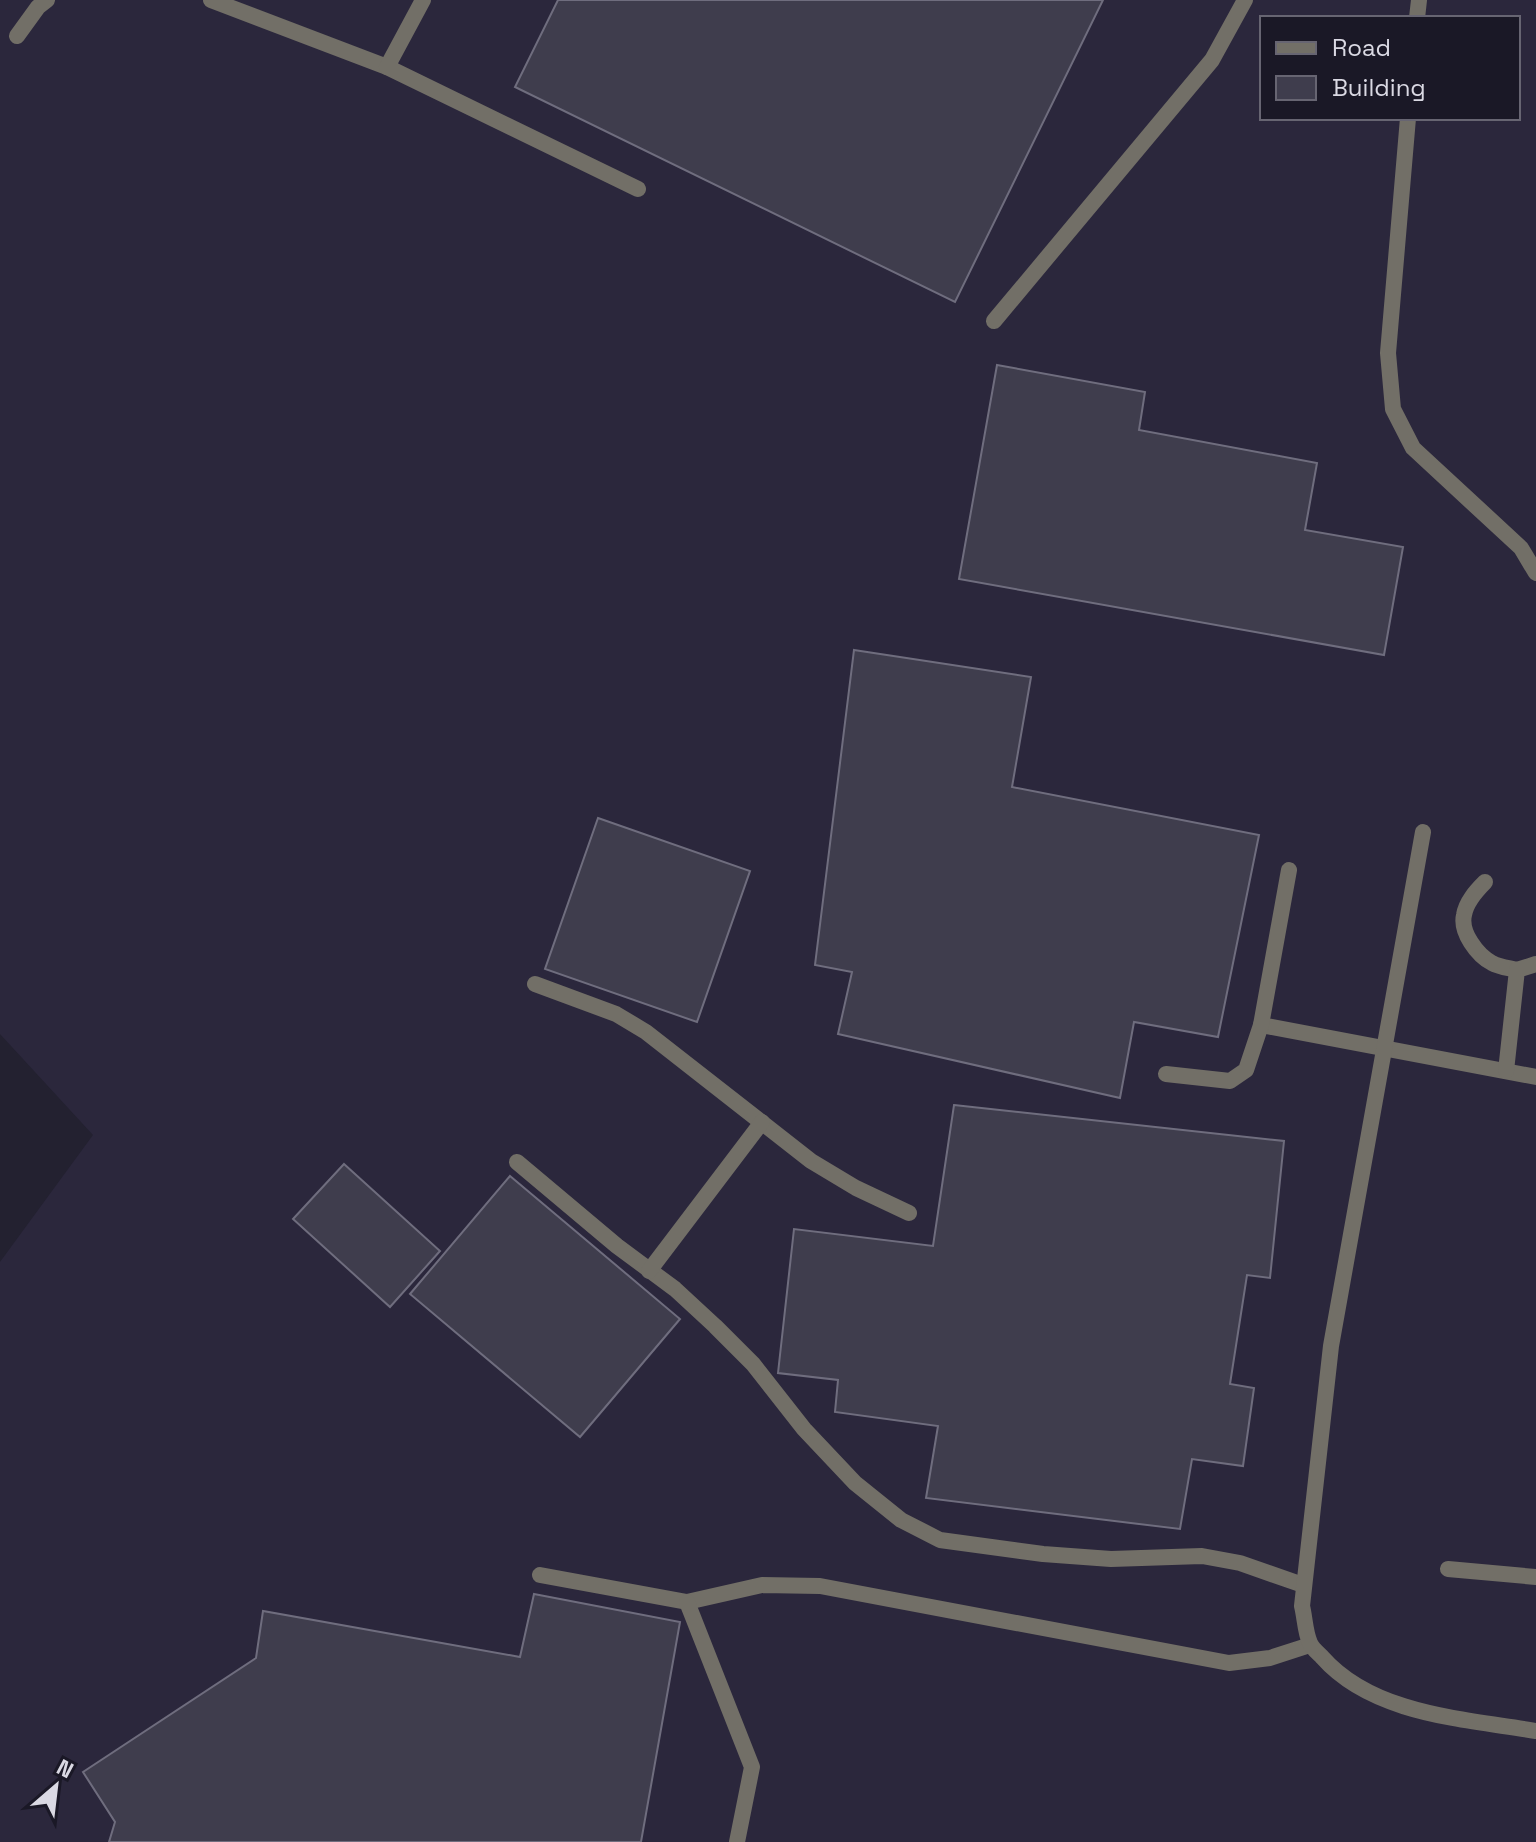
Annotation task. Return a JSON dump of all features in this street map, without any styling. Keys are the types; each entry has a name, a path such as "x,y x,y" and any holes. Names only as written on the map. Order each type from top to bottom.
{"street":[{"path":"17,36 38,7 47,0"},
{"path":"211,0 387,67 638,189"},
{"path":"387,67 423,0"},
{"path":"994,321 1212,60 1245,0"},
{"path":"1408,120 1388,353 1393,409 1413,448 1521,548 1536,573"},
{"path":"1423,832 1331,1346 1302,1606 1310,1645 1334,1671 1365,1691 1436,1714 1536,1731"},
{"path":"1166,1074 1230,1081 1246,1070 1261,1025 1289,870"},
{"path":"1485,882 1473,895 1464,915 1465,930 1476,950 1492,963 1517,970 1536,964"},
{"path":"1506,1071 1517,970"},
{"path":"535,984 616,1014 636,1026 833,1175 909,1213"},
{"path":"1261,1025 1536,1077"},
{"path":"649,1271 762,1122"},
{"path":"517,1162 675,1289 753,1364 804,1429 855,1483 901,1520 940,1540 1043,1554 1111,1559 1202,1556 1240,1563 1303,1585"},
{"path":"1448,1569 1536,1577"},
{"path":"540,1575 687,1602 762,1585 820,1586 1229,1663 1270,1658 1310,1645"},
{"path":"687,1602 752,1767 737,1842"}],"shaded area":[{"path":"0,0 1536,0 1536,1842 0,1842 0,1262 93,1135 0,1034"}],"building":[{"path":"558,0 1103,0 955,302 515,87"},
{"path":"997,365 1145,392 1139,430 1317,463 1305,530 1403,547 1384,655 959,579"},
{"path":"854,650 1031,677 1012,787 1259,835 1218,1037 1134,1022 1120,1098 838,1034 852,972 815,965"},
{"path":"598,818 750,871 697,1022 545,969"},
{"path":"954,1105 1284,1141 1270,1278 1247,1275 1230,1384 1254,1388 1243,1466 1192,1459 1180,1529 926,1498 938,1426 835,1412 838,1380 778,1373 794,1229 933,1246"},
{"path":"344,1164 440,1251 390,1307 293,1219"},
{"path":"510,1176 680,1319 580,1437 410,1294"},
{"path":"534,1594 680,1622 641,1842 109,1842 115,1822 83,1772 256,1658 263,1611 520,1657"}]}
